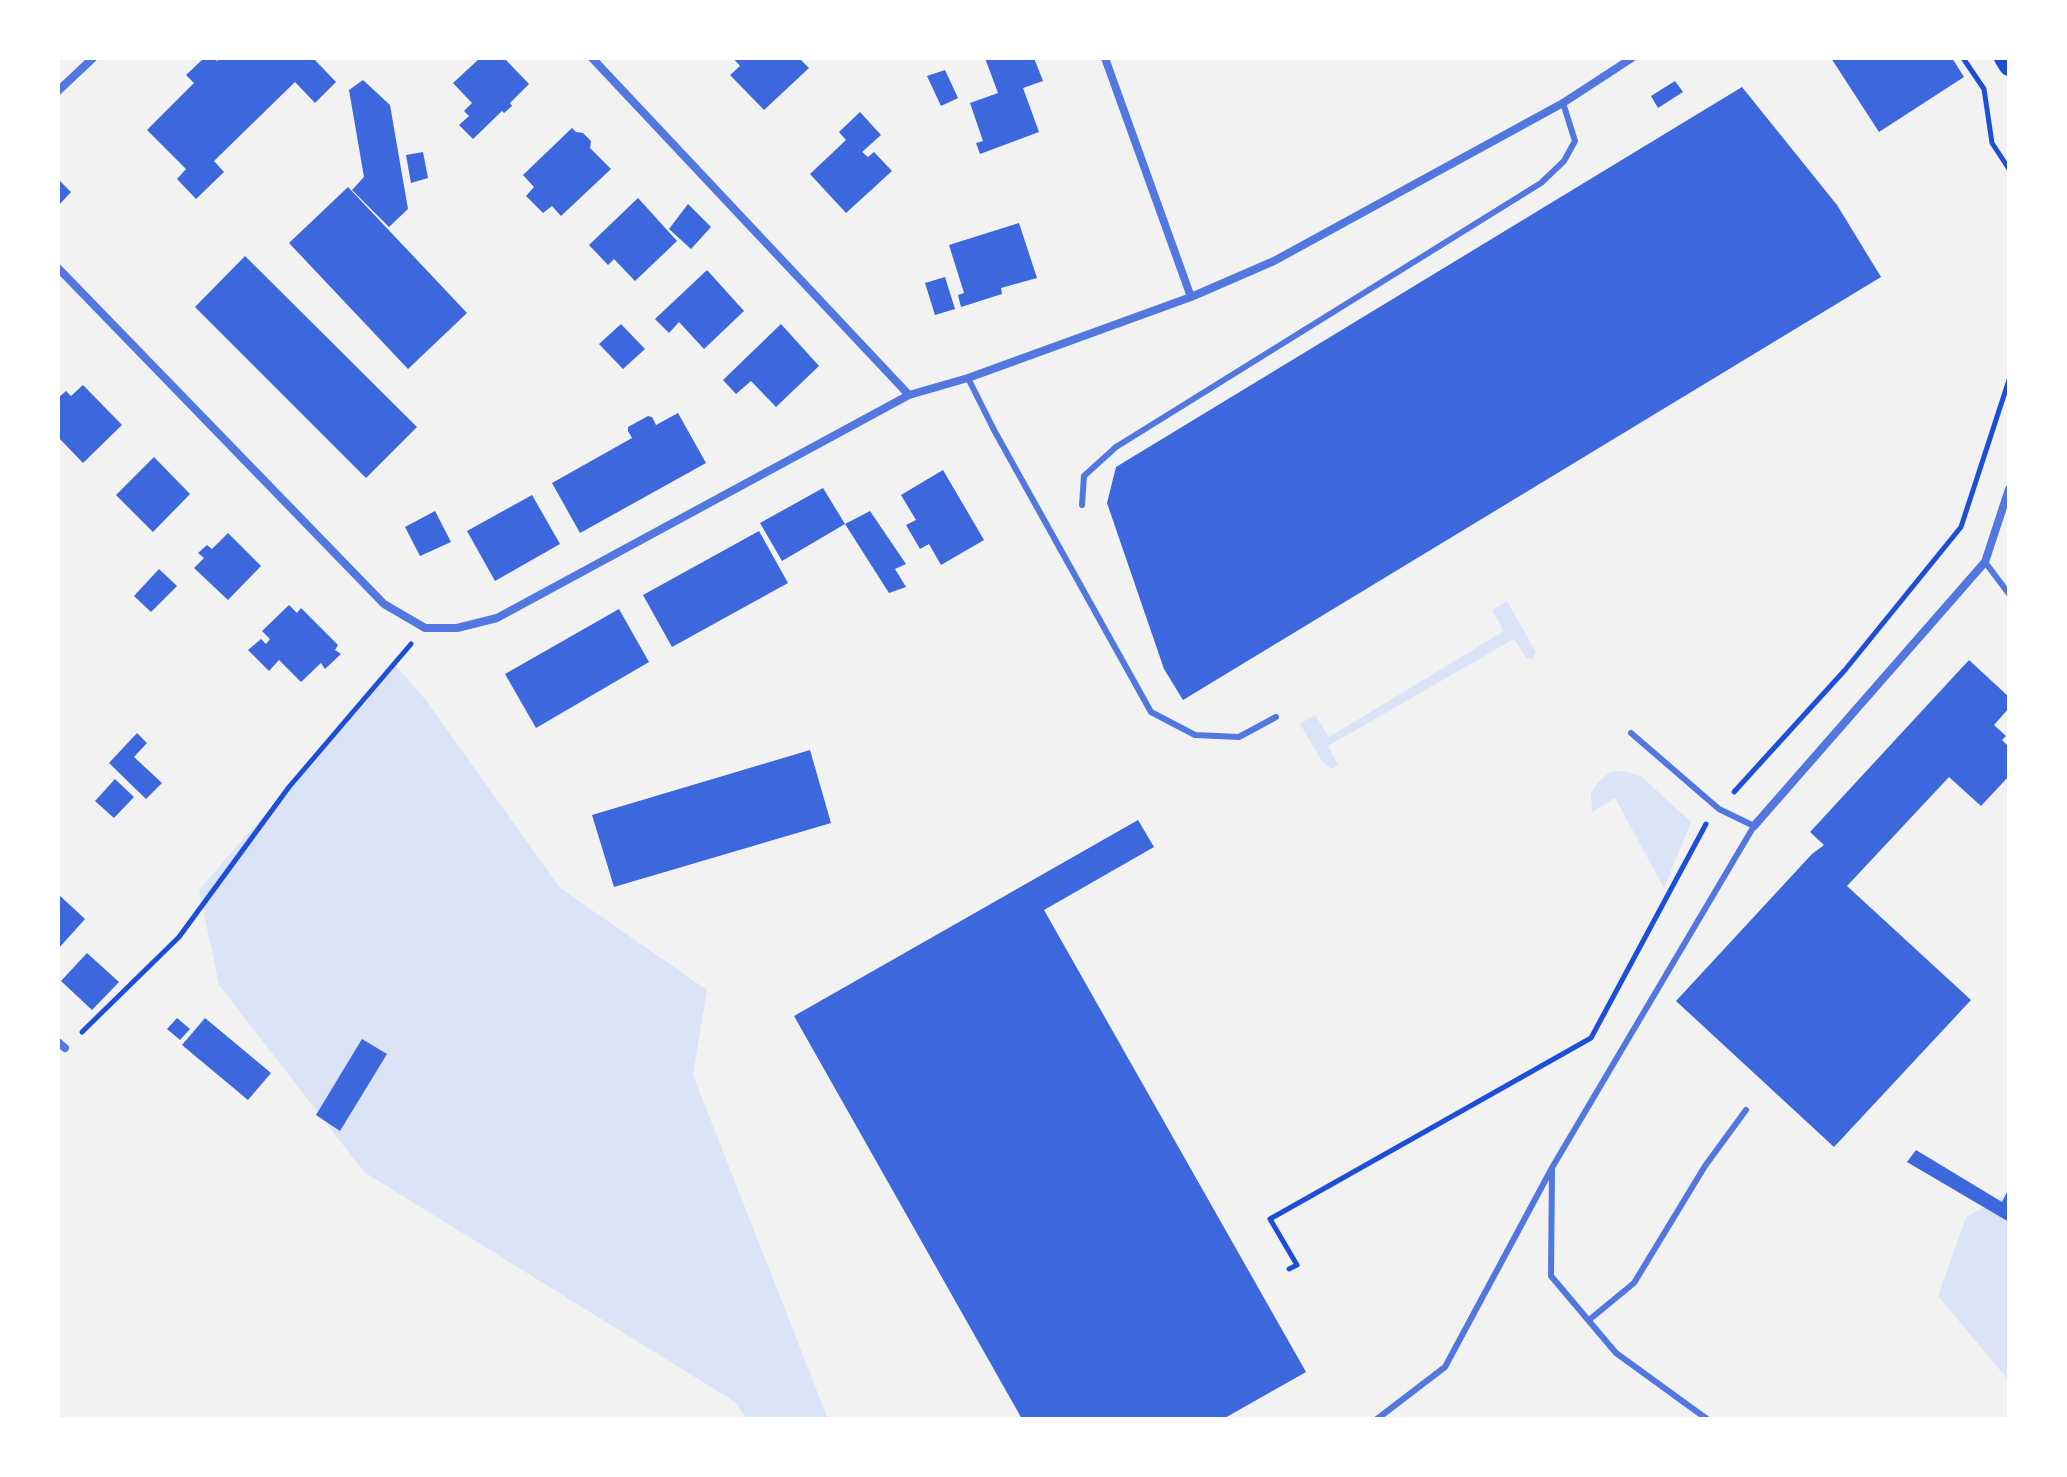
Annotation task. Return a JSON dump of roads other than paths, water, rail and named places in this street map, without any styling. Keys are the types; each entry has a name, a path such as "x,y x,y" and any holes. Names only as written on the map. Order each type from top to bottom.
{"main road":[{"path":"2004,58 2009,66"}],"street":[{"path":"58,91 93,58"},
{"path":"592,58 909,395"},
{"path":"1105,58 1191,297"},
{"path":"58,268 384,604 425,628 457,628 497,618 909,395 968,378 1191,297 1274,261 1563,103 1632,58"},
{"path":"1754,826 1985,562 2009,489"}],"lane":[{"path":"1082,505 1084,476 1116,447 1541,183 1564,161 1575,141 1563,103"},
{"path":"968,378 1151,712 1195,735 1239,737 1276,717"},
{"path":"1985,562 2009,594"},
{"path":"1377,1419 1445,1367 1553,1166 1754,826 1719,809 1631,733"},
{"path":"1589,1320 1634,1283 1705,1166 1746,1110"},
{"path":"1553,1166 1551,1276 1616,1353 1707,1419"}]}
